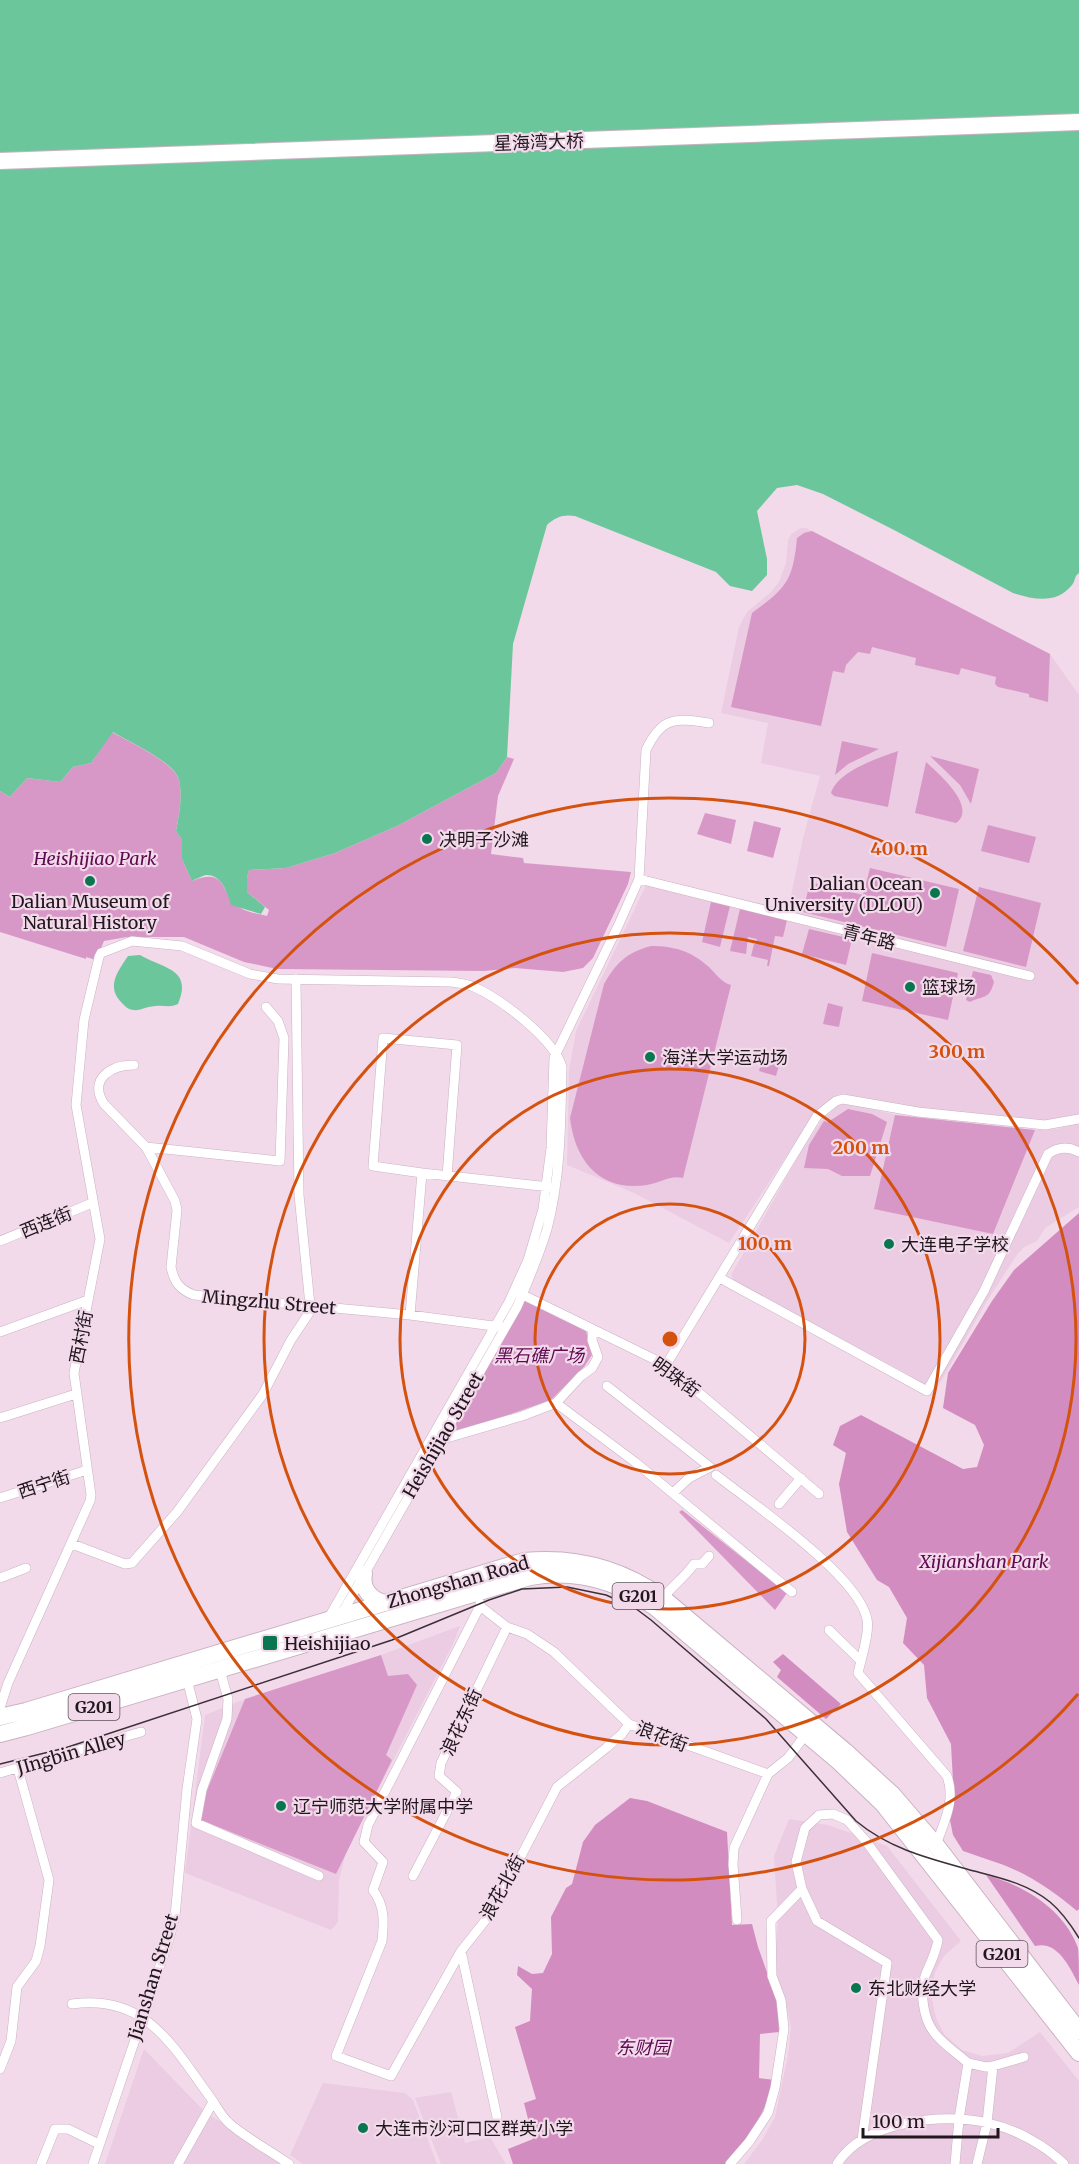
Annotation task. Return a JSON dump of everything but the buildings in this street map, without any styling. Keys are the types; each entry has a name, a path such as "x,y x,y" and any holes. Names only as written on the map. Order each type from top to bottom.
{"highway":[{"name":"星海湾大桥","path":"0,152 753,127 1079,113"},
{"name":"星海湾大桥","path":"0,161 1079,122"},
{"name":"Zhongshan Road","path":"0,1717 524,1561 543,1559 584,1563 603,1566 636,1580 663,1598 871,1774 918,1822 930,1850"},
{"path":"364,1574 363,1580 367,1591 375,1599 385,1603"},
{"name":"Zhongshan Road","path":"0,1734 377,1623 480,1599 544,1574 582,1576 615,1585 656,1608 806,1734 869,1790 930,1850"},
{"path":"266,1656 282,1643 328,1628 342,1614"},
{"name":"G201","path":"930,1850 1079,2031"},
{"name":"G201","path":"930,1850 1079,2053"}],"street":[{"path":"72,1544 125,1564 132,1563 177,1512 263,1394 291,1340 309,1313 299,1195 296,979 464,984 500,1003 534,1030 556,1053 639,879 646,750 654,733 665,724 681,719 709,723"},
{"name":"青年路","path":"639,879 1030,976"},
{"name":"西村街","path":"0,1708 8,1683 90,1501 74,1373 100,1239 76,1105 84,1020 101,953 132,941 182,946 258,977 296,979"},
{"path":"146,1147 280,1161 284,1038 278,1021 266,1007"},
{"path":"447,1176 457,1045 383,1038 373,1166 422,1173 447,1176 551,1188"},
{"name":"Heishijiao Street","path":"342,1614 440,1440 542,1245 559,1149 562,1067 556,1053"},
{"name":"Mingzhu Street","path":"134,1065 122,1065 111,1069 105,1074 97,1089 99,1096 146,1147 175,1201 177,1210 171,1267 173,1276 183,1291 194,1295 410,1315 500,1327"},
{"path":"666,1365 817,1116 836,1101 1045,1125 1079,1119"},
{"path":"720,1278 927,1391 984,1291 1048,1154 1057,1148 1079,1152"},
{"path":"410,1315 422,1173"},
{"name":"西连街","path":"0,1241 92,1203"},
{"name":"明珠街","path":"518,1293 666,1365 819,1494"},
{"path":"0,1332 88,1300"},
{"name":"Heishijiao Street","path":"342,1614 348,1584 500,1327"},
{"path":"440,1440 522,1416 556,1402 592,1368 598,1357 592,1340 593,1330"},
{"path":"607,1386 710,1467 689,1478 673,1493"},
{"path":"0,1418 76,1394"},
{"path":"556,1402 673,1493 792,1592"},
{"name":"西宁街","path":"0,1498 87,1470"},
{"path":"716,1475 830,1564 857,1595 868,1620 858,1673 947,1776 952,1789 951,1801 930,1850"},
{"path":"779,1504 801,1478"},
{"path":"663,1598 675,1583 686,1576 694,1564 702,1564 709,1556"},
{"path":"0,1578 26,1568"},
{"name":"Heishijiao Street","path":"342,1614 348,1584"},
{"name":"浪花街","path":"480,1599 507,1626 527,1634 554,1652 629,1724 768,1774"},
{"name":"浪花北街","path":"480,1599 368,1826 364,1842 383,1862 373,1890 383,1909 382,1941 336,2056 391,2076 461,1951 492,1912 557,1787 606,1748 622,1734 629,1724"},
{"path":"342,1614 377,1623"},
{"name":"浪花东街","path":"413,1876 457,1792 439,1776 441,1763 507,1626"},
{"path":"829,1630 861,1661"},
{"path":"220,1670 228,1699 227,1719 202,1790 196,1823 320,1876"},
{"path":"0,1674 8,1683"},
{"name":"Jianshan Street","path":"93,2164 175,1916 187,1789 198,1719 187,1679"},
{"name":"JIngbin Alley","path":"0,1773 141,1732"},
{"path":"737,1920 734,1848 768,1774 788,1758 806,1734"},
{"path":"0,2069 11,2042 17,1987 29,1972 40,1946 49,1880 18,1769"},
{"path":"861,2140 887,1963 817,1921 802,1889 796,1862 805,1828 819,1815 832,1814 847,1820 865,1840 938,1940 924,1978 923,1995 925,2015 933,2032 968,2063 986,2067 1024,2057"},
{"path":"730,2164 749,2142 768,2113 775,2088 784,2029 781,2000 772,1976 771,1921 802,1889"},
{"path":"461,1951 497,2117"},
{"path":"72,2004 88,2002 118,2006 141,2016 164,2034 229,2123 289,2164"},
{"path":"955,2164 968,2063"},
{"path":"977,2164 987,2123 993,2066"},
{"path":"179,2164 213,2102"},
{"path":"837,2164 846,2152 861,2140 887,2128 922,2121 959,2119 1008,2129 1036,2143 1064,2164"},
{"path":"41,2164 55,2129 68,2129 99,2144"}],"shaded area":[{"path":"0,0 1079,0 1079,573 1072,585 1059,596 1044,599 1013,593 823,494 797,485 777,488 757,511 767,559 767,575 752,591 730,586 716,572 575,516 567,515 556,518 547,525 513,644 507,757 496,773 397,826 335,853 286,868 249,870 247,892 265,907 261,914 231,905 226,890 216,878 206,875 192,881 182,859 182,840 176,831 181,793 176,773 161,760 113,732 91,763 73,767 60,782 27,778 10,797 0,791"},
{"name":"Dalian Ocean University (DLOU)","path":"801,528 806,528 1050,654 1079,695 1079,1116 1047,1122 916,1108 838,1094 814,1114 729,1243 634,1193 567,1165 569,1071 576,1031 650,877 788,910 803,838 820,776 761,763 768,723 721,713 739,627 747,612 771,592 779,582 786,563 788,540 791,534"},
{"path":"140,955 179,976 182,992 178,1004 131,1010 121,1002 114,990 115,979 128,956"},
{"name":"大连电子学校","path":"842,1102 896,1115 1035,1130 1056,1129 1079,1123 1079,1207 1045,1228 1037,1241 1024,1247 1016,1256 987,1301 935,1392 906,1373 735,1282 731,1275 802,1150 821,1121"},
{"name":"辽宁师范大学附属中学","path":"460,1626 453,1644 346,1852 339,1880 338,1922 331,1930 185,1873 205,1715 245,1699 381,1655"},
{"name":"东北财经大学","path":"789,1819 828,1825 887,1846 961,1941 944,1956 935,1972 931,1995 936,2018 944,2034 962,2050 982,2056 1008,2053 1040,2032 1079,2081 1079,2164 744,2164 763,2139 775,2117 788,2056 791,2027 785,1998 775,1981 778,1921 774,1856"},
{"path":"144,2049 206,2113 290,2164 105,2164"},
{"name":"大连市沙河口区群英小学","path":"323,2083 405,2093 413,2100 437,2164 303,2164 290,2155"},
{"path":"451,2092 465,2143 490,2137 506,2164 441,2164 415,2098"}],"green space":[{"path":"812,531 1050,654 1048,702 1029,697 1029,694 998,687 995,684 996,677 961,668 959,675 915,665 916,658 872,647 870,654 858,652 846,665 844,673 833,671 821,726 731,707 752,613 773,597 786,582 793,564 797,538"},
{"name":"Heishijiao Park","path":"112,732 169,766 179,780 181,792 176,831 182,840 182,859 192,881 203,877 217,879 239,907 248,912 267,916 269,910 247,892 249,870 286,868 335,853 397,826 496,773 507,757 514,759 498,796 491,854 523,858 524,863 631,872 628,884 593,958 583,968 563,972 515,968 484,971 277,969 244,962 184,937 127,937 104,941 96,960 86,957 86,959 0,932 0,791 10,797 27,778 60,782 73,767 91,763"},
{"path":"842,741 879,749 848,764 835,775"},
{"path":"898,751 888,807 834,796 831,793 835,785 850,772"},
{"path":"930,756 979,769 971,804 960,785"},
{"path":"926,762 947,782 959,800 962,816 956,823 915,813"},
{"path":"705,813 736,820 731,844 697,834"},
{"path":"754,821 781,828 773,858 747,851"},
{"path":"988,825 1036,837 1029,863 981,851"},
{"path":"870,868 959,889 946,947 803,912 810,882 863,895"},
{"name":"篮球场","path":"979,887 1041,903 1026,967 963,951"},
{"path":"711,902 730,906 720,947 702,942"},
{"path":"740,909 787,920 783,937 775,936 769,966 767,966 768,960 751,956 757,939 748,937 746,954 730,951"},
{"path":"809,929 852,939 846,965 802,954"},
{"name":"海洋大学运动场","path":"651,946 675,948 689,953 709,967 721,980 731,985 683,1178 631,1186 616,1184 593,1171 578,1148 570,1118 604,984 623,959"},
{"name":"篮球场","path":"872,953 958,973 948,1020 862,1001"},
{"path":"973,971 991,975 994,982 988,994 970,1002 966,1000"},
{"path":"828,1003 843,1007 839,1027 823,1024"},
{"path":"764,1053 781,1058 776,1076 759,1071"},
{"path":"848,1109 872,1114 887,1122 870,1176 842,1176 828,1169 804,1168 809,1145 824,1121 828,1122"},
{"path":"895,1115 1035,1130 993,1234 874,1209"},
{"name":"Xijianshan Park","path":"1079,1213 1079,1909 1077,1911 1028,1876 963,1851 953,1835 950,1820 954,1800 951,1744 927,1698 924,1665 903,1643 907,1618 889,1587 877,1580 847,1532 839,1484 846,1453 833,1445 840,1426 861,1415 963,1469 977,1467 984,1445 975,1425 943,1408 948,1373 1014,1270"},
{"name":"黑石礁广场","path":"523,1300 586,1331 592,1355 584,1367 551,1400 445,1437"},
{"path":"682,1510 787,1593 775,1610 679,1512"},
{"path":"783,1654 841,1704 826,1719 777,1677 781,1670 773,1662"},
{"name":"辽宁师范大学附属中学","path":"381,1655 388,1676 408,1674 417,1685 386,1755 392,1760 336,1874 201,1820 206,1793 245,1699"},
{"name":"东财园","path":"630,1798 647,1801 727,1832 732,1925 752,1924 778,2003 779,2032 760,2034 759,2078 775,2080 755,2125 742,2145 725,2164 513,2164 508,2149 533,2139 524,2103 536,2099 515,2027 530,2021 532,1989 517,1975 518,1966 532,1974 543,1973 552,1954 551,1917 566,1888 572,1884 583,1842 595,1825"},
{"path":"986,1875 1028,1892 1052,1910 1063,1922 1078,1948 1079,1985 1057,1951 1043,1945 1035,1946"}],"tram line":[{"path":"0,1764 65,1748 392,1640 489,1600 522,1589 567,1587 606,1595 635,1608 651,1620 766,1719 856,1821 869,1831 912,1852 1004,1879 1033,1891 1058,1910 1079,1938"}],"place":[{"name":"决明子沙滩","path":"427,839"},
{"name":"Dalian Museum of Natural History","path":"90,881"},
{"name":"Dalian Ocean University (DLOU)","path":"935,893"},
{"name":"篮球场","path":"910,987"},
{"name":"海洋大学运动场","path":"650,1057"},
{"name":"大连电子学校","path":"889,1244"},
{"name":"Heishijiao","path":"270,1643"},
{"name":"辽宁师范大学附属中学","path":"281,1806"},
{"name":"东北财经大学","path":"856,1988"},
{"name":"大连市沙河口区群英小学","path":"363,2128"}]}
